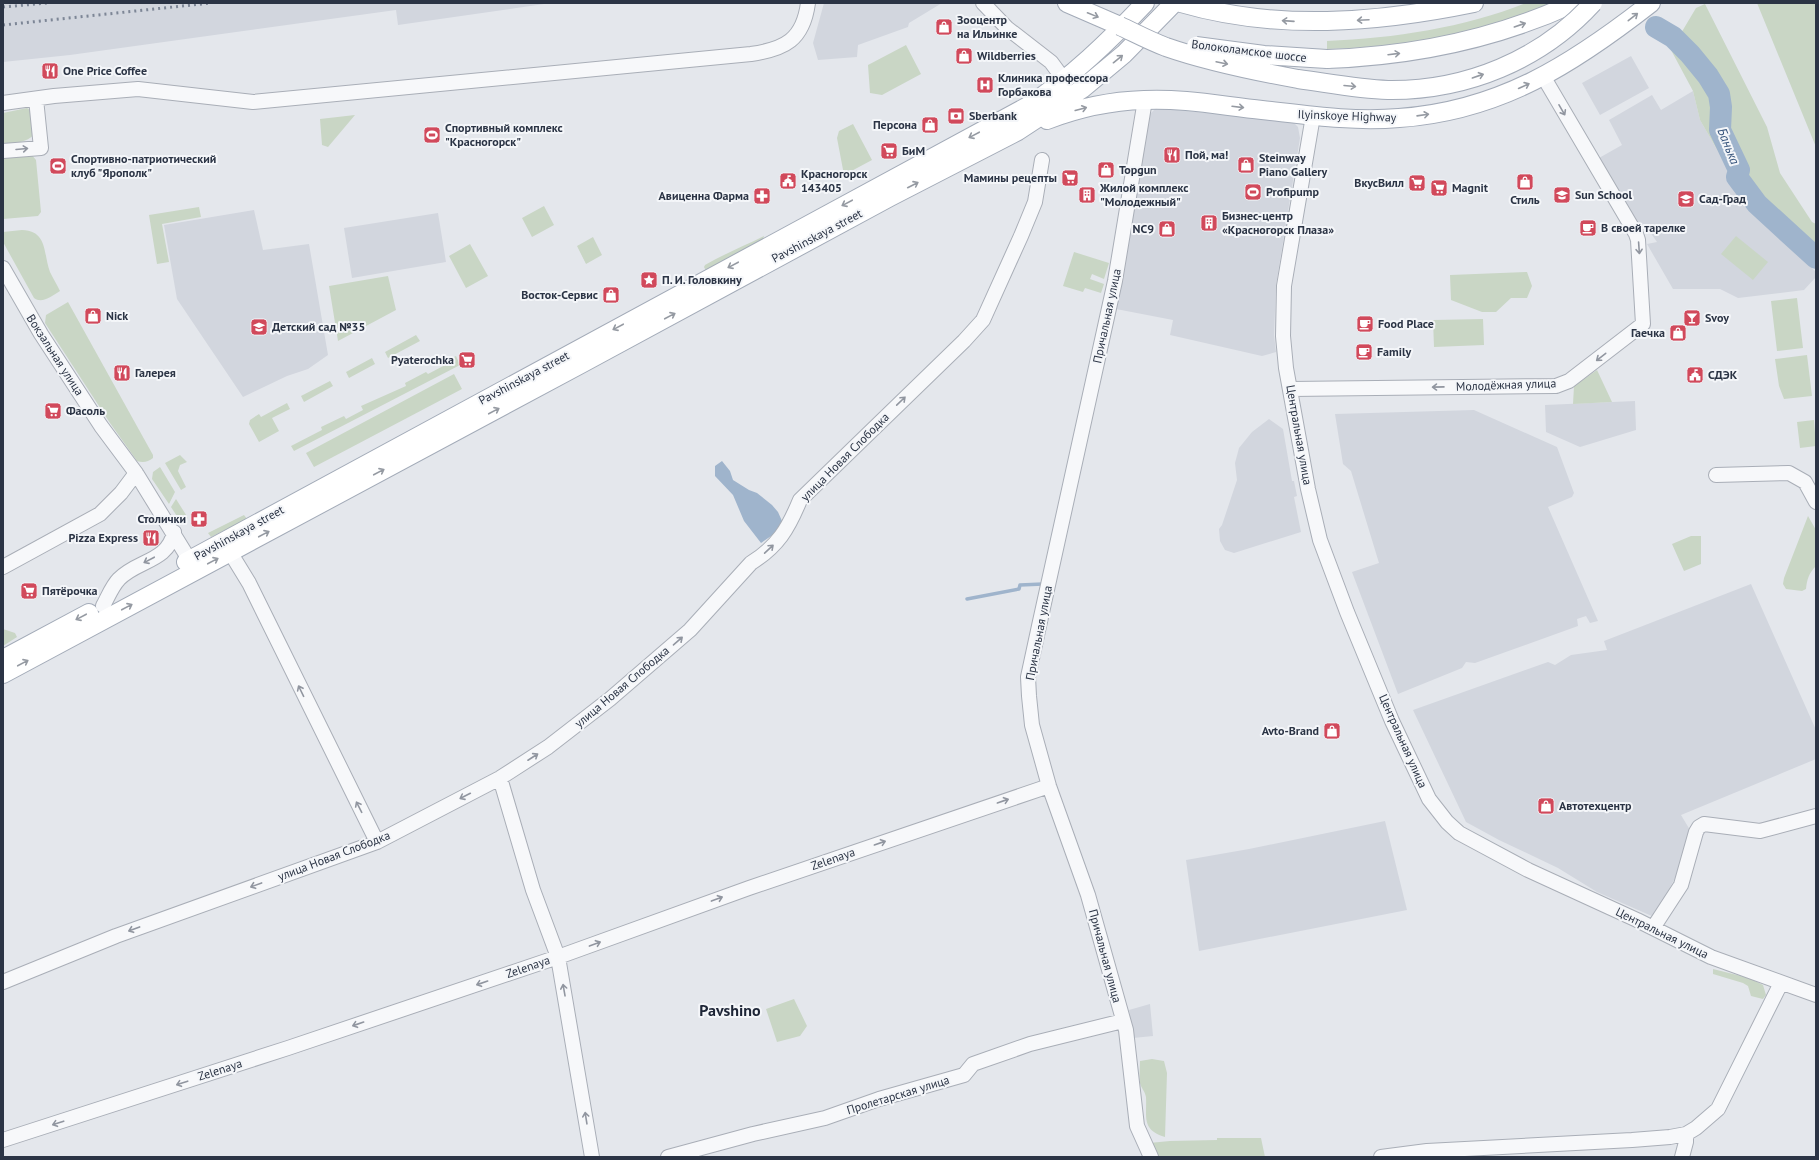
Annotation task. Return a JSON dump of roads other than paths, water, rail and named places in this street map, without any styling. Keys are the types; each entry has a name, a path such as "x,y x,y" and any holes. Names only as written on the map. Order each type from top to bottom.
{"main road":[{"name":"Волоколамское шоссе","path":"1067,3 1120,26 1168,40 1205,48 1264,55 1327,59 1361,58 1439,48 1476,39 1518,26 1548,15 1574,3"},
{"path":"1065,80 1110,40 1145,3"},
{"path":"1018,131 1082,89 1124,54 1174,3"},
{"path":"1181,3 1227,13 1266,19 1327,22 1374,20 1474,3"},
{"path":"1430,11 1449,3"},
{"path":"1120,26 1166,47 1212,61 1284,76 1344,86 1388,90 1427,87 1466,80 1505,67 1550,42 1575,22 1593,3"},
{"name":"Ilyinskoye Highway","path":"1018,131 1060,115 1089,107 1119,102 1145,100 1188,102 1313,116 1365,119 1399,118 1447,111 1495,98 1543,76 1590,48 1651,3"},
{"name":"Pavshinskaya street","path":"3,674 193,565 1022,109 1065,80"},
{"name":"Pavshinskaya street","path":"3,659 103,606 193,565 230,552 890,197 1018,131"}],"street":[{"path":"3,103 138,89 253,102 770,52 784,46 797,36 804,22 808,3"},
{"path":"983,3 1007,28 1051,62 1065,80"},
{"name":"Молодёжная улица","path":"1291,389 1556,386 1569,381 1643,324 1638,240 1636,234 1543,76"},
{"path":"3,151 41,148 36,99"},
{"name":"Причальная улица","path":"1145,100 1115,281 1028,678 1032,726 1049,786 1088,895 1126,1030 1137,1126 1151,1157"},
{"name":"Центральная улица","path":"1313,116 1284,286 1283,336 1285,362 1308,489 1320,540 1347,612 1392,721 1429,799 1447,822 1460,833 1528,870 1653,928 1711,957 1816,995"},
{"name":"улица Новая Слободка","path":"3,982 116,936 376,842 500,778 548,747 610,700 690,630 751,563 761,557 777,542 790,526 800,500 964,341 983,320 1030,216 1039,182 1042,160"},
{"name":"Вокзальная улица","path":"3,268 41,334 102,426 136,473 174,532 193,565"},
{"path":"3,567 100,514 121,493 136,473"},
{"path":"1716,475 1789,473 1805,482 1816,502"},
{"path":"103,606 118,579 130,570 167,549 172,542 174,532"},
{"path":"230,552 249,583 376,842"},
{"path":"500,778 534,890 558,957 592,1157"},
{"name":"Zelenaya","path":"3,1140 288,1048 558,957 750,888 1049,786"},
{"path":"1653,928 1681,885 1696,832 1699,827 1704,824 1760,831 1816,816"},
{"path":"1381,1157 1427,1151 1632,1140 1686,1134 1706,1121 1718,1109 1782,983"},
{"name":"Пролетарская улица","path":"668,1157 753,1134 825,1118 879,1099 964,1075 973,1064 1030,1044 1123,1021"},
{"path":"1682,1157 1686,1142 1686,1134"}],"water":[{"path":"722,461 730,471 733,480 757,493 778,512 782,521 774,534 761,543 744,521 733,495 715,476 715,466"}],"waterway":[{"name":"Банька","path":"1656,27 1673,37 1690,54 1708,76 1719,94 1721,107 1720,130 1739,170 1737,177 1757,204 1816,258"},
{"path":"967,599 1019,589 1020,585 1043,584"}],"railway":[{"path":"3,7 47,3"},
{"path":"3,25 211,3"}],"place":[{"name":"Зооцентр на Ильинке","path":"944,27"},
{"name":"Wildberries","path":"964,56"},
{"name":"One Price Coffee","path":"50,71"},
{"name":"Клиника профессора Горбакова","path":"985,85"},
{"name":"Sberbank","path":"956,116"},
{"name":"Персона","path":"930,125"},
{"name":"Спортивный комплекс \"Красногорск\"","path":"432,135"},
{"name":"БиМ","path":"889,151"},
{"name":"Пой, ма!","path":"1172,155"},
{"name":"Steinway Piano Gallery","path":"1246,165"},
{"name":"Спортивно-патриотический клуб \"Ярополк\"","path":"58,166"},
{"name":"Topgun","path":"1106,170"},
{"name":"Мамины рецепты","path":"1070,178"},
{"name":"Красногорск 143405","path":"788,181"},
{"name":"Стиль","path":"1525,182"},
{"name":"ВкусВилл","path":"1417,183"},
{"name":"Magnit","path":"1439,188"},
{"name":"Profipump","path":"1253,192"},
{"name":"Жилой комплекс \"Молодежный\"","path":"1087,195"},
{"name":"Sun School","path":"1562,195"},
{"name":"Авиценна Фарма","path":"762,196"},
{"name":"Сад-Град","path":"1686,199"},
{"name":"Бизнес-центр «Красногорск Плаза»","path":"1209,223"},
{"name":"В своей тарелке","path":"1588,228"},
{"name":"NC9","path":"1167,229"},
{"name":"П. И. Головкину","path":"649,280"},
{"name":"Восток-Сервис","path":"611,295"},
{"name":"Nick","path":"93,316"},
{"name":"Svoy","path":"1692,318"},
{"name":"Food Place","path":"1365,324"},
{"name":"Детский сад №35","path":"259,327"},
{"name":"Гаечка","path":"1678,333"},
{"name":"Family","path":"1364,352"},
{"name":"Pyaterochka","path":"467,360"},
{"name":"Галерея","path":"122,373"},
{"name":"СДЭК","path":"1695,375"},
{"name":"Фасоль","path":"53,411"},
{"name":"Столички","path":"199,519"},
{"name":"Pizza Express","path":"151,538"},
{"name":"Пятёрочка","path":"29,591"},
{"name":"Avto-Brand","path":"1332,731"},
{"name":"Автотехцентр","path":"1546,806"}],"district":[{"name":"Pavshino","path":"730,1010"}]}
